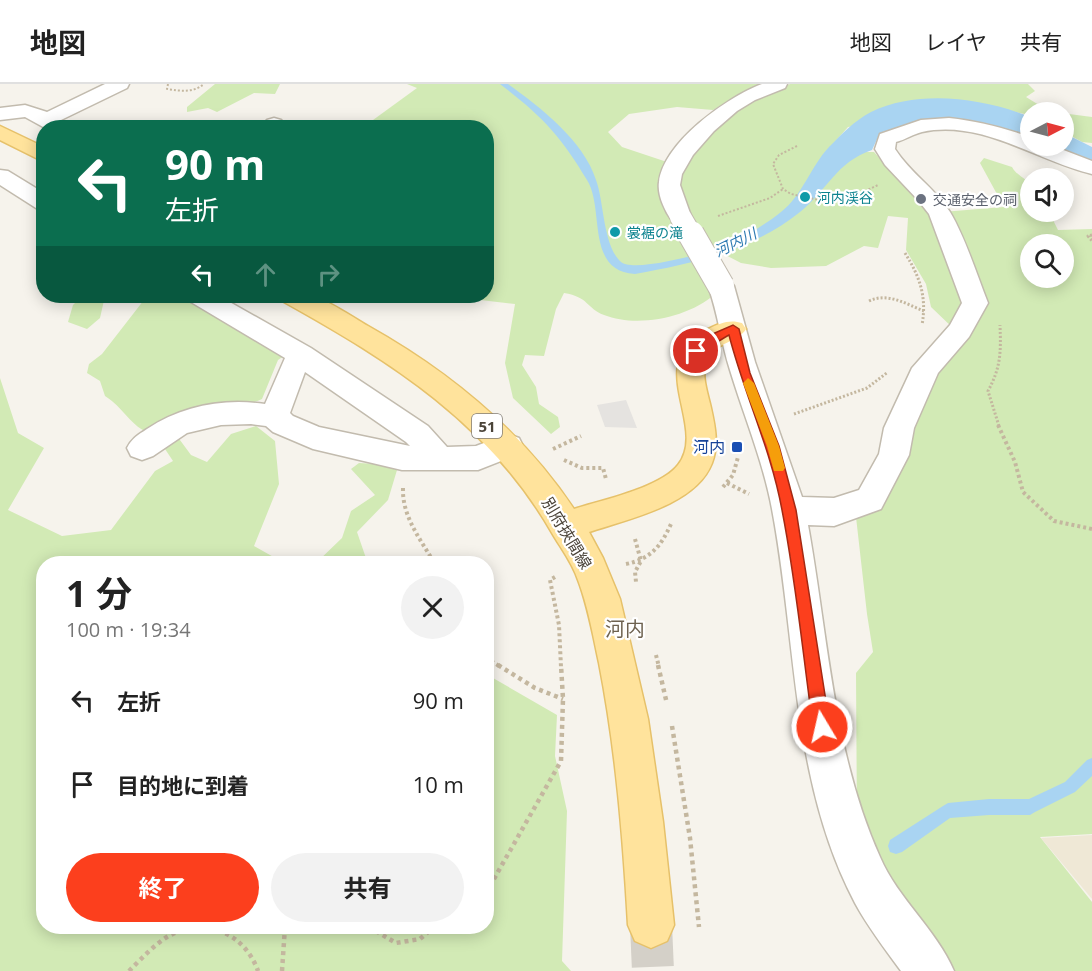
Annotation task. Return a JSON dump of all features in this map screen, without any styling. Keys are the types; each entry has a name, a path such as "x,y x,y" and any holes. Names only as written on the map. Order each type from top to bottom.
{"main road":[{"path":"0,132 36,152"},
{"name":"別府挾間線","path":"313,303 388,348 431,379 471,411 508,446 565,526 591,570 608,622 624,689 643,829 651,925"},
{"path":"565,526 641,500 672,487 687,477 698,464 701,447 691,370 696,351 712,338 733,329"}],"street":[{"path":"60,120 120,84"},
{"path":"778,84 741,99 726,110 680,156 673,168 669,184 680,216 721,286 745,373 773,446 789,510 828,767 843,821 865,876 930,971"},
{"path":"0,114 21,110 31,112 46,120"},
{"path":"789,510 834,512 870,500 894,455 898,428 926,368 960,331 975,303 940,214 926,195 902,174 885,149 887,138 896,138 905,130 913,128 956,124 1001,133 1020,140"},
{"path":"1074,154 1092,149"},
{"path":"1065,156 1092,168"},
{"path":"0,176 36,198"},
{"path":"212,303 301,355 417,435 430,459"},
{"path":"274,416 290,369 301,355"},
{"path":"142,448 179,423 221,414 274,416 283,424 313,437 402,458 478,458 508,446"}],"path":[{"path":"168,84 167,89 192,91 198,90 204,84"},
{"path":"797,146 779,155 773,164 783,189 791,194 819,200 844,201 902,174"},
{"path":"1092,235 1088,236 1092,241"},
{"path":"905,254 920,275 924,289 924,311 920,333"},
{"path":"869,302 875,297 883,297 924,311"},
{"path":"999,319 998,372 988,391 994,416 1015,462 1023,492 1054,521 1092,529"},
{"path":"765,423 824,405 867,388 890,370"},
{"path":"552,449 580,436"},
{"path":"738,457 733,475 727,483 753,496"},
{"path":"430,459 403,487 401,501 431,556"},
{"path":"625,564 641,561 662,547 671,523 676,519"},
{"path":"494,879 561,761 563,699 559,626 550,580 555,577"},
{"path":"494,663 535,688 563,699"},
{"path":"129,971 153,948 174,934"},
{"path":"224,934 238,939 252,955 258,971"},
{"path":"282,971 285,934"},
{"path":"381,934 396,943 420,939 426,934"}],"shaded area":[{"path":"626,400 637,428 605,427 597,405"},
{"path":"1092,835 1092,899 1041,838"}],"green space":[{"path":"215,84 280,84 275,94 254,93 217,112 208,108 187,112 187,107"},
{"path":"407,84 765,84 738,95 713,110 677,107 629,114 608,132 622,147 667,162 715,294 677,315 631,321 604,315 578,297 564,293 556,309 544,356 525,355 522,365 536,387 539,404 558,417 560,427 551,434 513,398 505,363 515,304 494,302 494,120 373,120 417,88"},
{"path":"790,84 1028,84 1035,91 1026,97 1034,102 1020,102 1020,113 999,109 848,127 833,144 855,152 874,152 897,178 907,181 928,206 968,300 954,329 931,307 926,284 906,250 908,218 888,216 878,248 864,246 826,266 771,268 741,263 712,248 696,228 679,192 682,171 689,157 736,110"},
{"path":"1074,115 1092,117 1092,143 1082,142 1074,138"},
{"path":"984,158 1012,167 1020,175 1020,222 1054,222 1058,230 1092,229 1092,834 1040,837 1092,902 1092,971 945,971 857,829 856,673 873,652 856,517 928,378 969,332 942,212 1004,207 980,163"},
{"path":"75,303 103,303 100,318 87,329 68,322"},
{"path":"142,303 191,303 284,356 278,360 262,399 244,404 187,410 173,417 151,434 132,422 105,396 100,381 87,373 89,364 102,354"},
{"path":"0,378 18,433 44,448 8,510 62,536 111,530 155,471 173,461 165,449 177,436 191,455 207,462 231,434 256,426 275,441 279,484 254,546 272,556 36,556 36,934 494,934 494,679 557,715 555,756 567,811 562,961 571,971 0,971"},
{"path":"359,463 376,464 397,470 388,500 357,532 365,556 323,556 342,538 351,511 375,495 351,469"}],"water":[{"name":"河内川","path":"500,84 508,84 534,103 560,126 582,152 599,189 607,235 615,255 621,262 628,265 650,264 701,253 728,244 756,230 795,198 829,147 844,133 871,112 890,105 930,98 992,105 1020,113 1020,137 918,122 889,132 884,131 879,135 872,150 849,162 800,212 762,237 701,260 635,274 619,270 609,262 599,237 595,206 587,180 559,138 527,106"},
{"path":"1074,138 1092,147 1092,164 1074,154"}],"waterway":[{"path":"896,846 948,811 989,807 1030,807 1070,787 1092,765"}],"tunnel":[{"path":"651,925 653,971"}],"slow traffic":[{"path":"748,383 773,446 779,468"}],"place":[{"name":"河内渓谷","path":"805,197"},
{"name":"交通安全の祠","path":"921,199"},
{"name":"裳裾の滝","path":"615,232"},
{"name":"河内","path":"737,447"}],"district":[{"name":"河内","path":"625,628"}],"route":[{"path":"696,351 712,338 733,329 745,373 773,446 789,510 822,727"}]}
